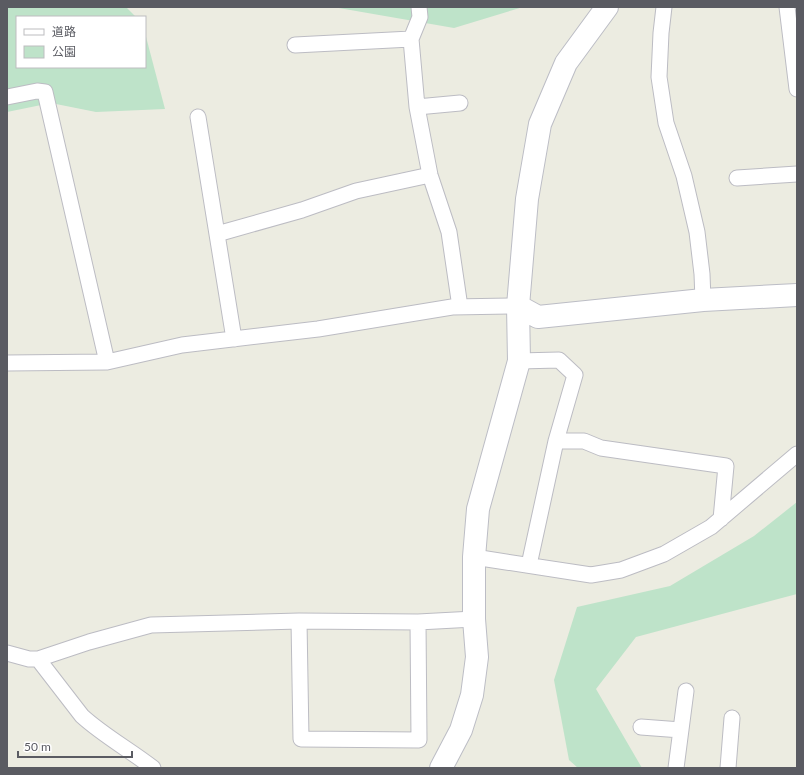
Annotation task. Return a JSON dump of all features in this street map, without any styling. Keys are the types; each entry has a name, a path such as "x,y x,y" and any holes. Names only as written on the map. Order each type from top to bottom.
{"street":[{"path":"419,7 420,17 412,39 417,107 430,175 448,232 460,307"},
{"path":"442,768 461,730 472,695 477,657 474,619 474,557 478,509 519,361 518,306 527,199 540,124 566,63 607,7"},
{"path":"664,7 660,33 659,77 666,123 684,176 697,232 702,274 703,300"},
{"path":"787,7 797,89"},
{"path":"295,45 412,39"},
{"path":"7,98 37,91 45,92 108,362"},
{"path":"417,107 460,103"},
{"path":"198,117 234,339"},
{"path":"737,178 797,174"},
{"path":"217,234 302,210 356,191 430,175"},
{"path":"7,364 108,362 182,345 318,329 452,307 518,306 538,317 703,300 797,295"},
{"path":"519,361 559,360 575,375 556,441 529,565"},
{"path":"556,441 584,441 601,448 726,466 721,519"},
{"path":"474,557 591,575 621,570 664,554 711,528 797,454"},
{"path":"7,653 38,660 89,642 152,625 299,621 418,622 474,619"},
{"path":"299,621 301,739 325,740 419,740 418,622"},
{"path":"38,660 90,724 137,755 153,768"},
{"path":"676,768 686,691"},
{"path":"728,768 732,718"},
{"path":"641,727 681,730"}],"green space":[{"path":"7,7 126,7 135,16 16,16 16,68 146,68 146,37 165,109 96,112 51,103 7,112"},
{"path":"214,7 324,7 215,8"},
{"path":"333,7 523,7 454,28"},
{"path":"797,502 797,594 636,637 596,689 642,768 578,768 569,760 554,680 577,607 670,586 754,536"}]}
